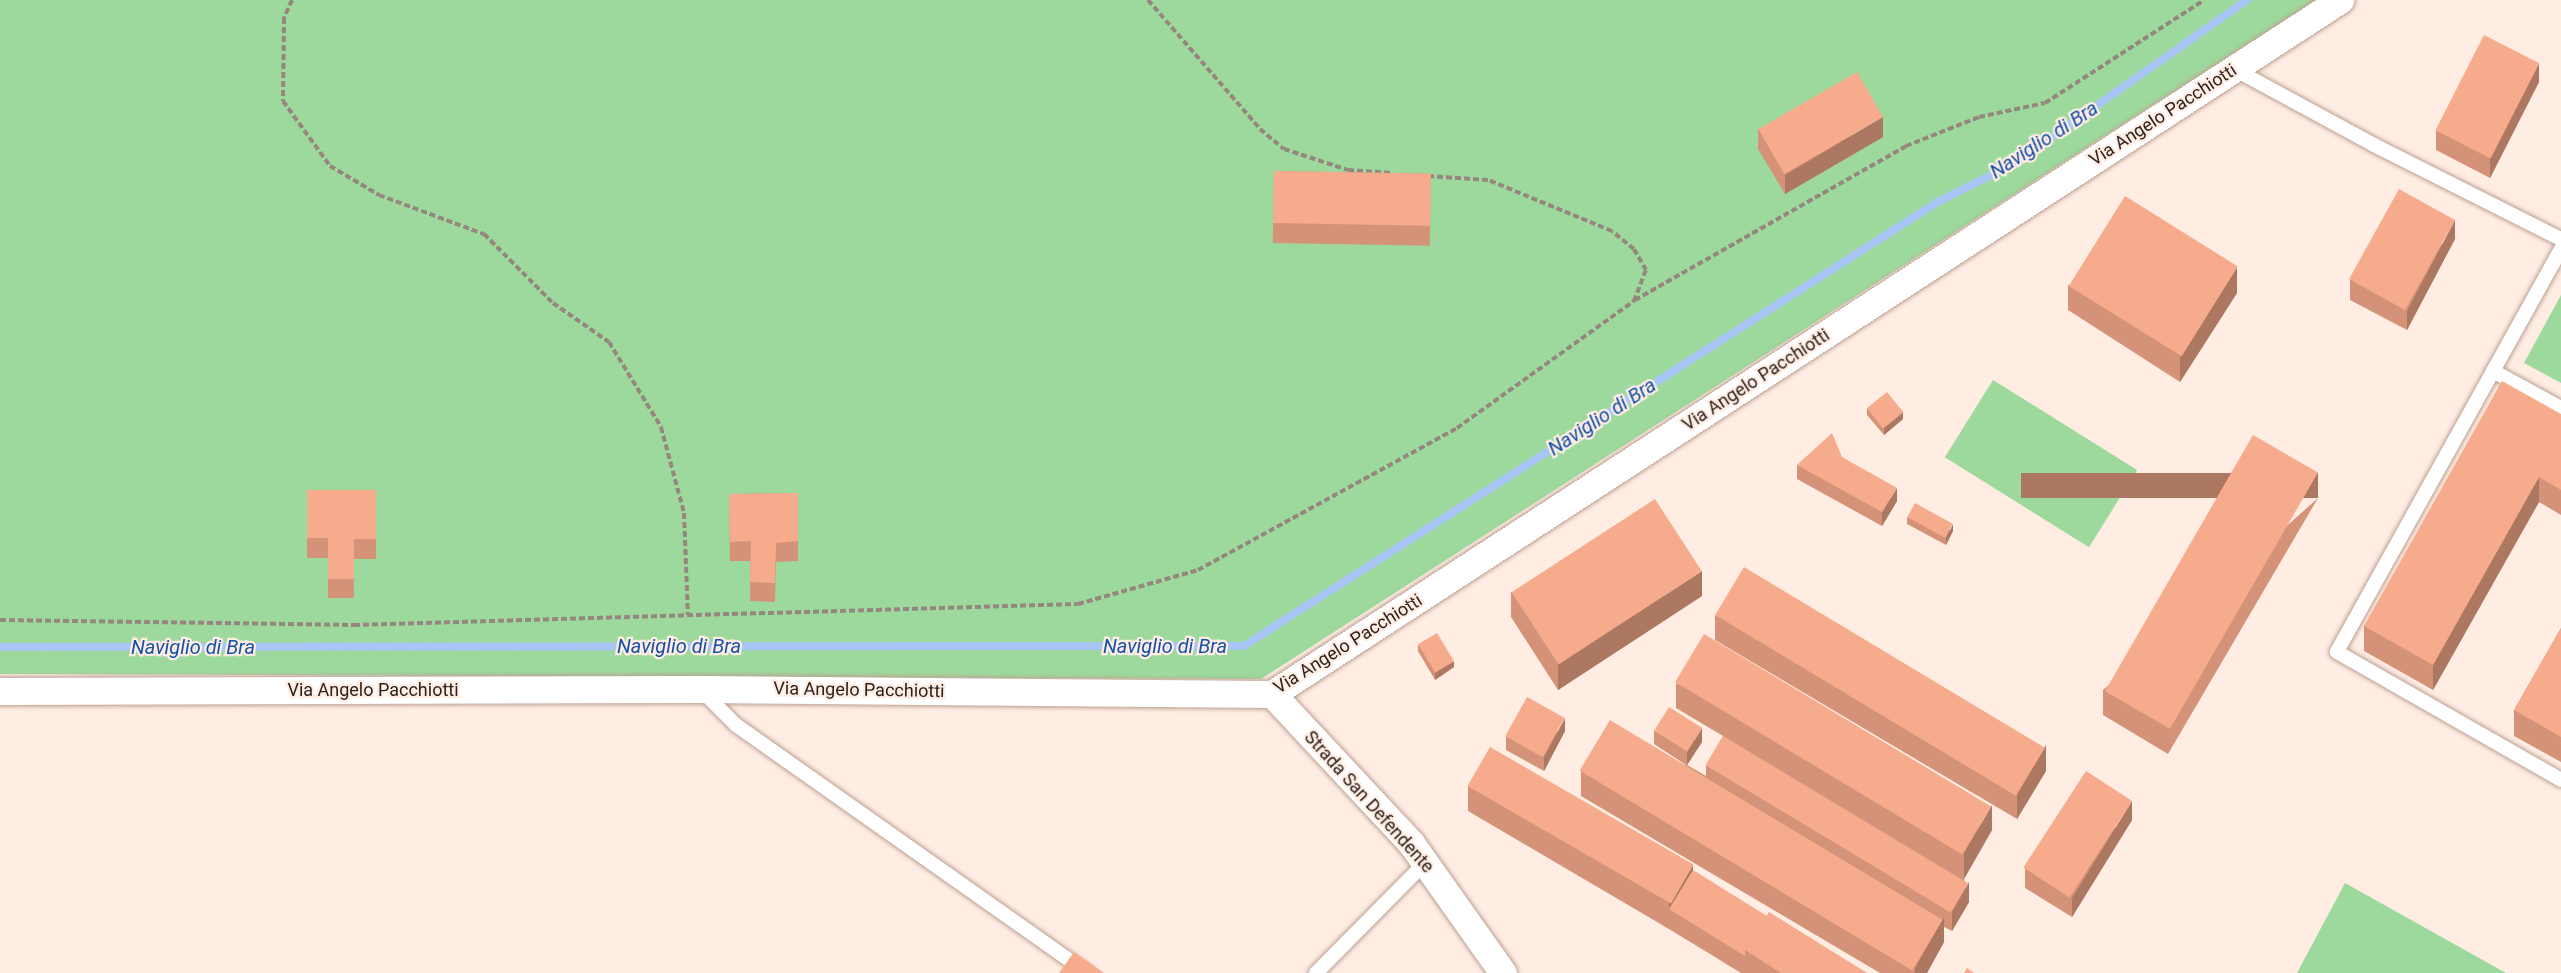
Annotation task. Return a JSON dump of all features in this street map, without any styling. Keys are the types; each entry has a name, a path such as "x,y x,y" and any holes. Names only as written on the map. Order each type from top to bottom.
{"street":[{"name":"Via Angelo Pacchiotti","path":"0,691 700,688 1272,694 2340,0"},
{"name":"Strada San Defendente","path":"1272,694 1425,862 1503,973"}],"lane":[{"path":"2234,69 2561,239"},
{"path":"2561,249 2337,652 2561,780"},
{"path":"2493,370 2561,408"},
{"path":"700,688 736,725 1087,973"},
{"path":"1316,973 1425,862"}],"path":[{"path":"292,0 284,18 283,101 330,166 379,195 484,234 554,303 609,342 661,427 684,513 688,615"},
{"path":"1148,0 1260,129 1284,149 1348,170 1394,173"},
{"path":"0,620 354,625 1078,604 1198,570 1457,428 1634,301 1906,146 1979,117 2045,103 2204,0"},
{"path":"1418,175 1488,180 1612,231 1634,249 1646,270 1634,301"}],"green space":[{"path":"0,0 2316,0 1261,679 0,674"},
{"path":"2561,295 2561,383 2524,363"},
{"path":"1993,380 2137,470 2089,547 1945,457"},
{"path":"2345,883 2506,973 2297,973"}],"building":[{"path":"2484,35 2539,63 2491,158 2435,130"},
{"path":"1857,72 1883,117 1784,174 1758,129"},
{"path":"1274,171 1431,174 1430,226 1273,223"},
{"path":"2399,189 2455,220 2405,310 2349,279"},
{"path":"2125,196 2238,266 2182,356 2069,286"},
{"path":"2502,381 2561,414 2561,490 2539,477 2433,665 2364,626"},
{"path":"1887,392 1903,412 1883,429 1867,408"},
{"path":"1832,433 1842,457 1897,488 1882,512 1797,465"},
{"path":"2253,435 2318,472 2170,729 2105,691"},
{"path":"307,490 376,490 376,539 354,539 354,579 328,579 328,538 307,538"},
{"path":"798,493 798,541 776,543 775,583 750,582 751,541 730,542 729,494"},
{"path":"1655,499 1702,571 1558,664 1512,592"},
{"path":"1915,503 1953,524 1945,538 1907,517"},
{"path":"1744,567 2045,748 2016,796 1715,615"},
{"path":"2561,628 2561,737 2514,710"},
{"path":"1437,633 1454,661 1435,673 1418,644"},
{"path":"1704,634 1991,807 1962,855 1675,682"},
{"path":"1527,697 1565,718 1543,757 1505,736"},
{"path":"1669,707 1702,728 1687,751 1654,731"},
{"path":"1610,720 1943,920 1912,970 1580,771"},
{"path":"1723,736 1968,883 1951,912 1705,765"},
{"path":"1490,747 1694,864 1671,903 1468,786"},
{"path":"2086,771 2132,801 2069,897 2023,867"},
{"path":"1693,870 1767,916 1745,950 1745,956 1669,909"},
{"path":"1769,912 1867,973 1781,973 1745,950"},
{"path":"1074,952 1104,973 1059,973"},
{"path":"1967,968 1974,973 1964,973"}],"waterway":[{"name":"Naviglio di Bra","path":"0,647 1244,646 1936,203 2015,163 2247,0"}]}
